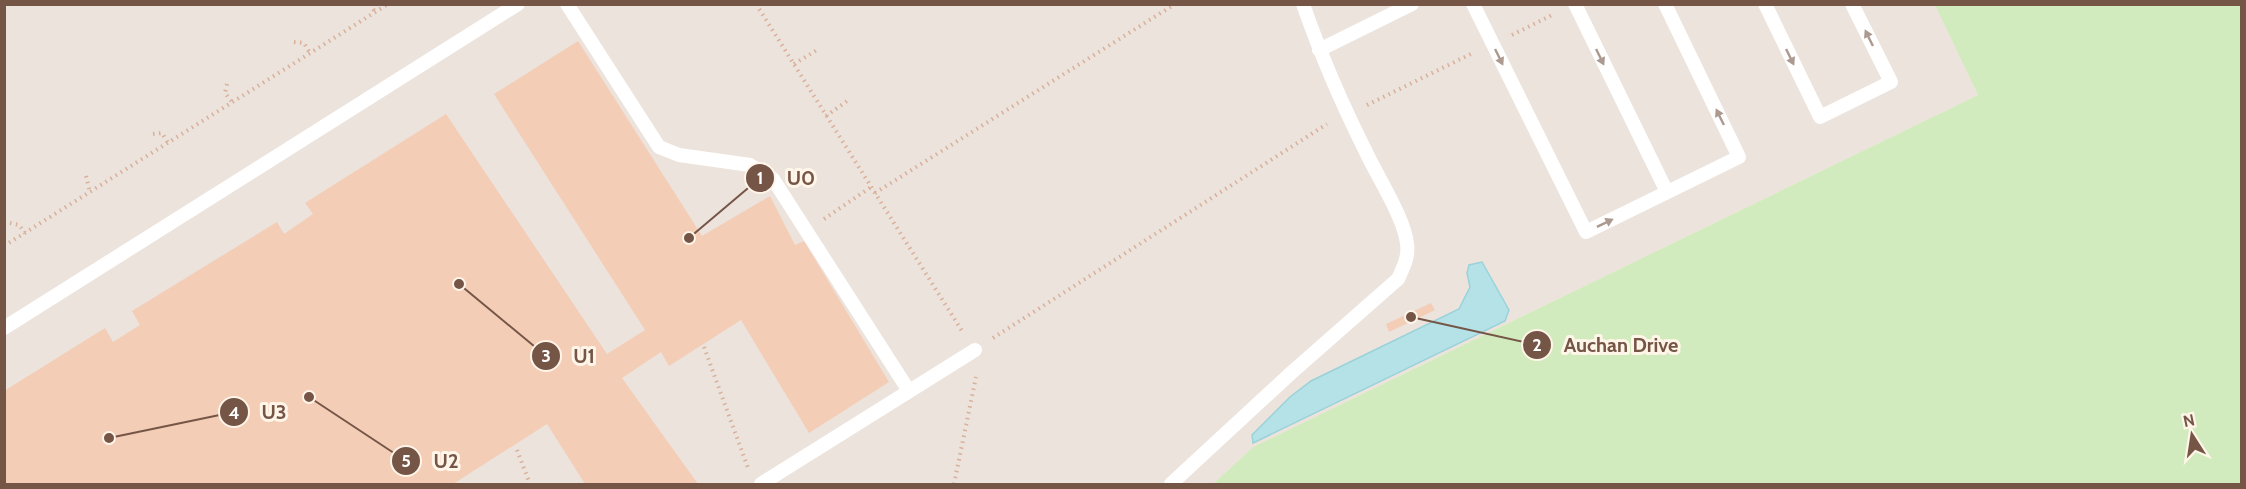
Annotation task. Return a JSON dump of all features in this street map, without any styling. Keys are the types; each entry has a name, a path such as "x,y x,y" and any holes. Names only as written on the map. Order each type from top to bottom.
{"lane":[{"path":"4,328 518,4"},
{"path":"567,4 659,147 679,155 750,165 773,179 909,391"},
{"path":"1171,484 1291,373 1398,279 1406,261 1407,243 1399,219 1347,114 1319,50 1303,4"},
{"path":"1319,50 1412,4"},
{"path":"1473,4 1586,232 1739,157 1665,4"},
{"path":"1765,4 1820,117 1891,82 1852,4"},
{"path":"1575,5 1667,192"},
{"path":"761,484 975,350"}],"path":[{"path":"370,4 375,12"},
{"path":"4,246 388,4"},
{"path":"756,4 975,350 977,375 954,484"},
{"path":"875,193 1175,4"},
{"path":"975,350 1322,127 1575,5"},
{"path":"294,42 304,44 310,53"},
{"path":"794,64 818,50"},
{"path":"227,84 225,93 232,102"},
{"path":"826,116 847,101"},
{"path":"153,134 162,133 168,143"},
{"path":"86,176 90,192"},
{"path":"856,198 871,187"},
{"path":"10,223 20,225 25,233"},
{"path":"704,347 750,474"},
{"path":"517,450 530,484"}],"shaded area":[{"path":"1935,4 1978,95 1253,447 1213,484 5,484 4,5"}],"green space":[{"path":"1935,5 2241,5 2241,484 1213,484 1253,447 1978,95"}],"water":[{"path":"1482,262 1509,310 1505,321 1253,443 1252,435 1290,397 1311,381 1459,309 1470,287 1467,273 1469,265"}],"building":[{"path":"578,41 702,236 770,196 795,245 804,241 889,382 809,433 741,320 669,366 661,352 622,378 698,484 585,484 547,424 453,484 4,484 4,391 105,328 113,342 140,325 132,311 277,222 284,234 313,214 305,203 446,114 607,354 645,330 494,94"},
{"path":"1431,303 1435,310 1389,332 1386,324"}],"place":[{"name":"U0","path":"689,238"},
{"name":"U1","path":"459,284"},
{"name":"Auchan Drive","path":"1411,317"},
{"name":"U2","path":"309,397"},
{"name":"U3","path":"109,438"}]}
